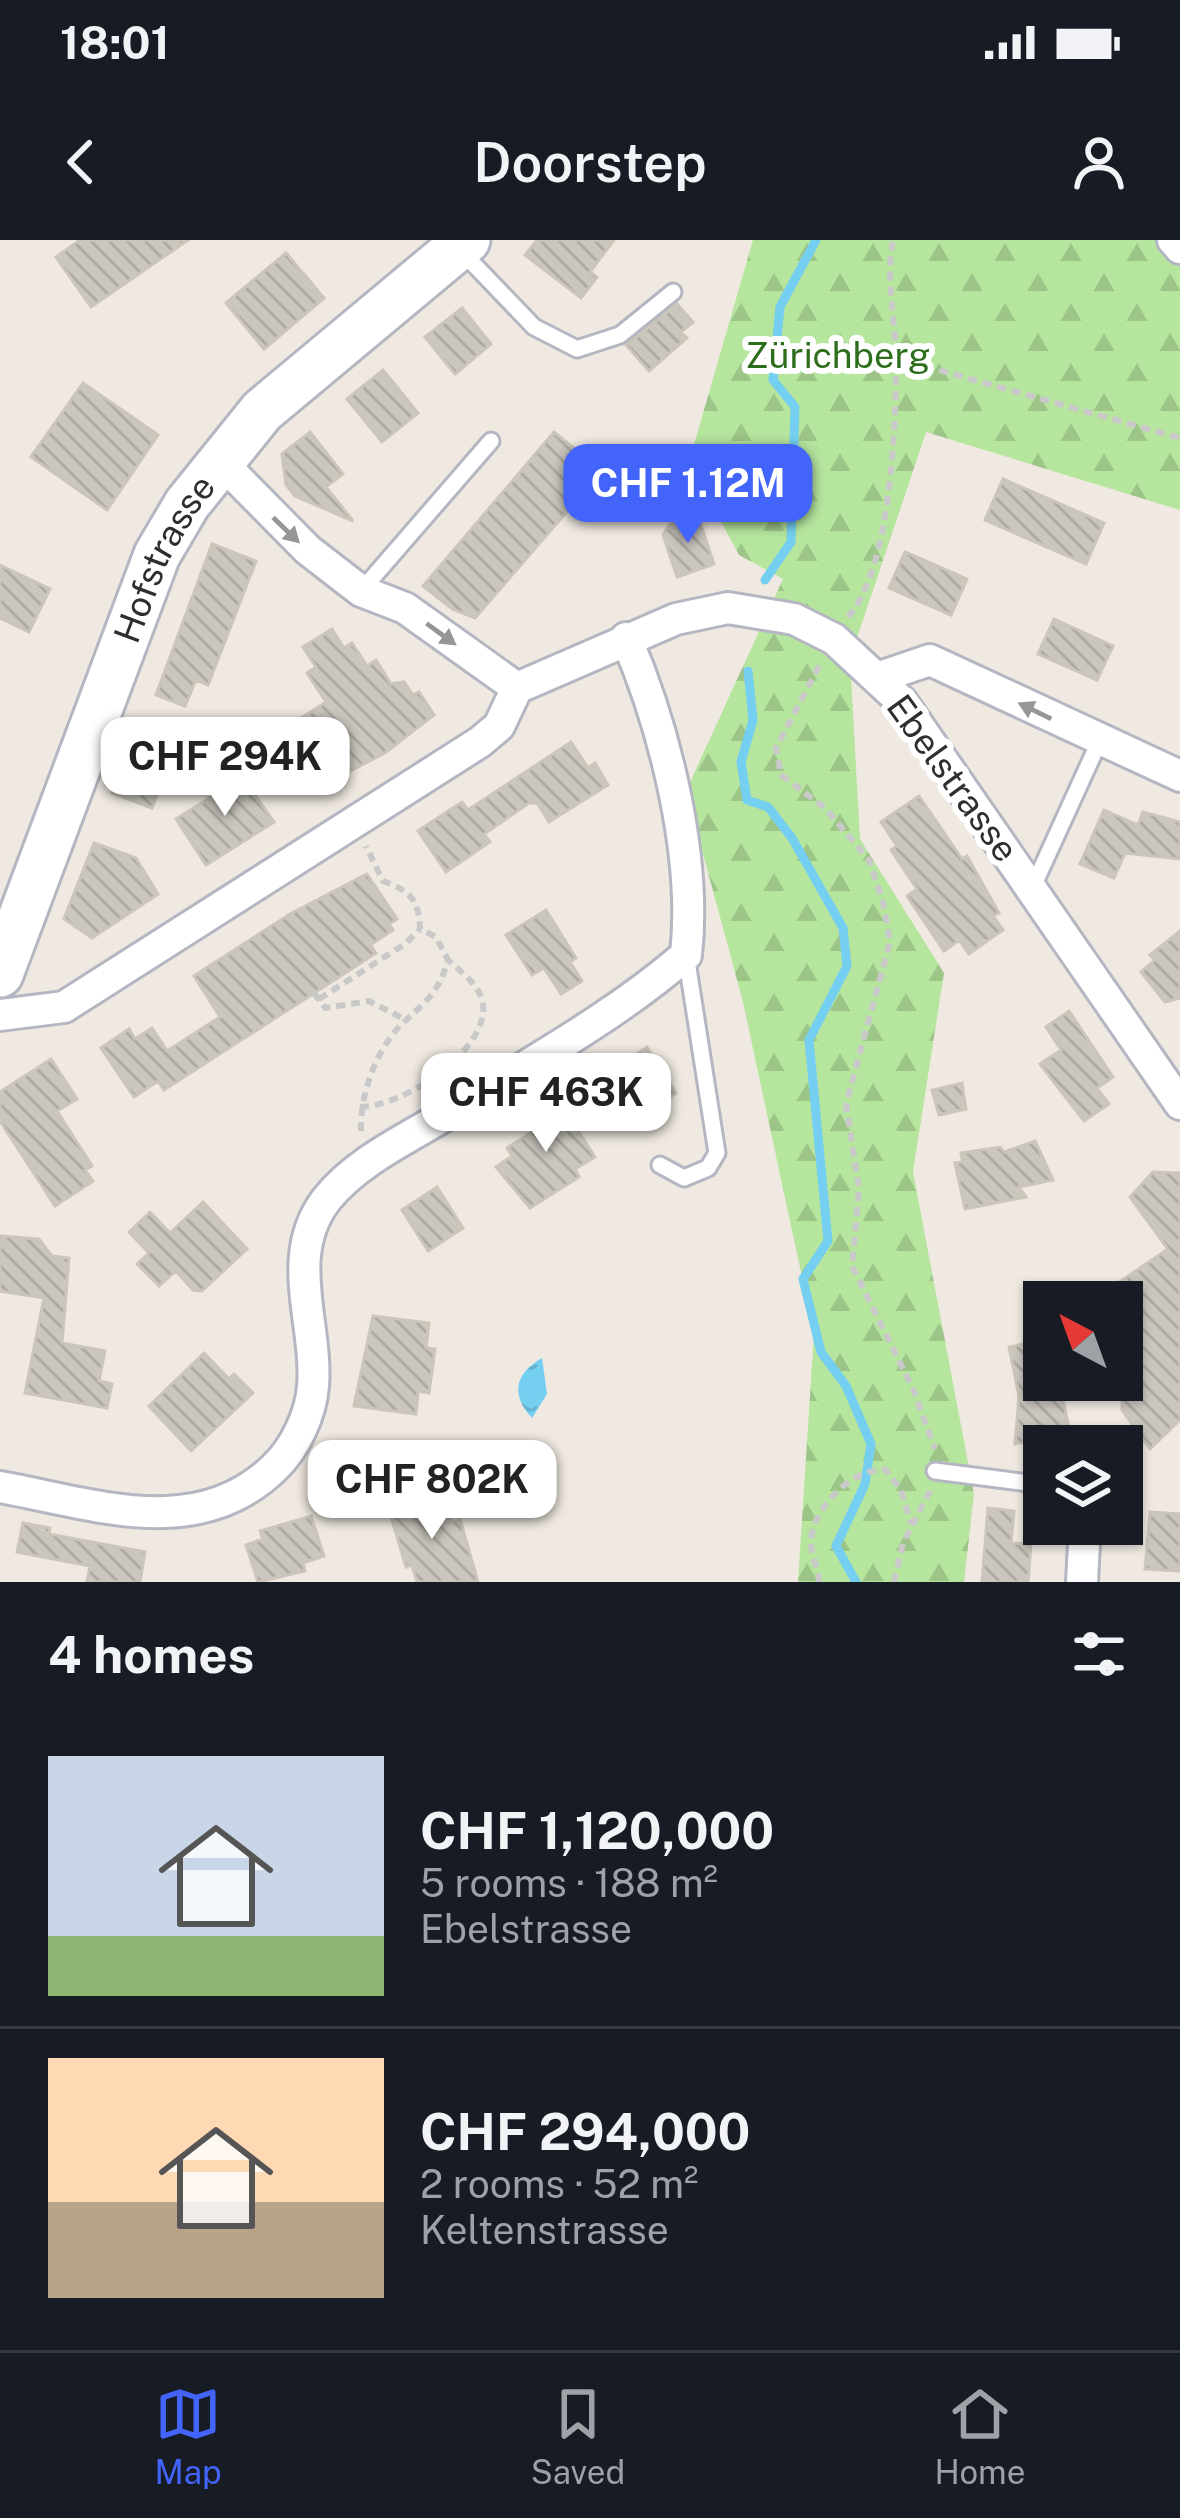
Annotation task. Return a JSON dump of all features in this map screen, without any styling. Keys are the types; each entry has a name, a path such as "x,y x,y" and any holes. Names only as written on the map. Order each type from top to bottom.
{"main road":[{"name":"Hofstrasse","path":"0,974 157,555 219,460 262,411 463,244"}],"street":[{"path":"1173,240 1180,248"},
{"path":"0,1015 64,1007 480,742 500,726 517,688 405,608 361,591 308,550 219,460"},
{"name":"Ebelstrasse","path":"517,688 626,638 728,608 760,610 834,639 880,677 1180,1104"},
{"path":"0,1487 181,1515 221,1506 255,1487 282,1461 302,1428 313,1386 302,1265 323,1204 374,1159 640,995 686,955 689,883 650,694 626,638"},
{"path":"880,677 930,660 1180,776"},
{"path":"1082,1582 1084,1545"}],"lane":[{"path":"463,244 534,327 577,349 620,335 673,292"},
{"path":"361,591 491,441"},
{"path":"1032,889 1099,742"},
{"path":"660,1166 685,1178 708,1168 717,1154 686,955"},
{"path":"935,1471 1023,1483"}],"path":[{"path":"856,608 889,494 896,358 888,282 893,240"},
{"path":"896,358 1180,438"},
{"path":"825,654 776,748 775,762 787,782 848,831 869,860 890,942 846,1104 859,1189 852,1266 926,1420 935,1471 911,1524 894,1582"},
{"path":"362,840 383,881 409,891 419,908 420,929 405,944 316,996 326,1008 369,1001 406,1020"},
{"path":"360,1107 415,1093 470,1040 482,1019 483,1001 473,982 448,960 436,937 420,929"},
{"path":"365,1145 360,1107 390,1040 432,1000 448,960"},
{"path":"819,1582 811,1540 816,1522 856,1477 886,1470 901,1490 911,1524"}],"green space":[{"name":"Zürichberg","path":"753,240 1180,240 1180,510 926,432 850,659 860,839 944,973 913,1172 974,1494 964,1582 798,1582 814,1333 743,1002 686,791 783,579 739,555 689,462"}],"water":[{"path":"542,1358 547,1394 532,1418 520,1401 519,1385 526,1370"}],"building":[{"path":"80,240 188,240 91,307 56,257"},
{"path":"537,240 614,240 590,272 597,277 581,298 525,255"},
{"path":"286,253 324,298 264,349 226,303"},
{"path":"677,304 693,322 681,332 687,338 649,371 626,345"},
{"path":"462,308 491,344 455,374 425,337"},
{"path":"383,370 418,413 382,442 347,399"},
{"path":"83,383 158,435 107,510 31,457"},
{"path":"310,432 343,474 326,487 353,521 295,496 286,485 282,454"},
{"path":"554,432 602,471 475,618 452,609 423,586"},
{"path":"1003,479 1104,523 1086,564 985,520"},
{"path":"698,516 714,564 677,577 663,535 669,525"},
{"path":"212,544 256,561 208,685 196,680 185,706 156,695"},
{"path":"905,552 967,579 951,615 889,588"},
{"path":"0,565 50,589 29,632 0,618"},
{"path":"1054,619 1113,646 1097,680 1038,654"},
{"path":"332,629 344,648 352,643 367,666 376,660 391,684 404,682 413,695 419,692 434,715 385,753 317,788 281,731 326,702 307,673 316,667 303,647"},
{"path":"131,742 171,757 152,808 112,793"},
{"path":"571,742 588,768 595,763 608,785 549,822 537,803 529,803 484,834 490,842 446,872 418,831 462,802 468,810"},
{"path":"232,762 274,822 206,865 176,819 226,788"},
{"path":"919,796 962,859 967,856 999,913 993,916 1003,930 969,954 959,940 944,951 907,896 917,889 891,850 897,846 881,822"},
{"path":"1104,810 1138,825 1143,812 1180,822 1180,859 1125,853 1114,878 1080,864"},
{"path":"94,843 136,858 158,894 92,938 64,919"},
{"path":"367,874 397,919 389,924 393,930 370,945 376,953 164,1090 158,1081 134,1097 101,1048 129,1029 135,1039 152,1028 167,1051 220,1017 194,976 290,914"},
{"path":"546,910 576,958 570,962 582,981 561,994 544,968 532,975 506,935"},
{"path":"1180,931 1180,998 1165,1002 1141,972 1155,960 1150,955"},
{"path":"1069,1011 1113,1077 1097,1088 1109,1104 1084,1121 1040,1064 1061,1050 1046,1027"},
{"path":"647,1047 676,1093 640,1117 614,1077 627,1069 623,1063"},
{"path":"51,1059 77,1099 57,1111 92,1166 85,1170 93,1181 55,1206 0,1121 0,1092"},
{"path":"962,1083 966,1109 939,1115 932,1090"},
{"path":"553,1092 595,1157 575,1169 579,1177 530,1208 496,1167 512,1156 507,1148 543,1125 531,1107"},
{"path":"1035,1141 1053,1180 1019,1187 1026,1197 965,1209 955,1163 963,1162 961,1153 1000,1147 1004,1152"},
{"path":"1153,1172 1180,1173 1180,1420 1150,1449 1143,1439 1143,1425 1133,1425 1122,1410 1122,1401 1143,1401 1143,1281 1121,1281 1168,1249 1130,1197"},
{"path":"437,1187 463,1228 428,1251 402,1210"},
{"path":"203,1202 247,1249 202,1291 193,1290 176,1271 159,1286 137,1264 149,1253 129,1232 150,1212 170,1233"},
{"path":"0,1236 39,1239 52,1256 69,1258 62,1343 105,1351 99,1381 112,1384 107,1408 25,1393 44,1298 0,1291"},
{"path":"373,1316 429,1323 426,1348 435,1349 429,1393 418,1391 416,1414 354,1406"},
{"path":"1023,1344 1023,1401 1063,1401 1068,1425 1023,1425 1023,1442 1015,1444 1019,1396 1009,1347"},
{"path":"204,1353 229,1379 234,1374 253,1393 191,1451 149,1406"},
{"path":"412,1495 415,1505 427,1502 429,1509 447,1504 452,1522 460,1519 478,1582 417,1582 412,1565 406,1567 387,1503"},
{"path":"988,1508 1014,1511 1011,1543 1031,1545 1028,1582 982,1582"},
{"path":"1150,1512 1180,1514 1180,1571 1145,1569"},
{"path":"311,1516 324,1556 303,1563 305,1571 258,1582 246,1545 263,1539 260,1531"},
{"path":"23,1523 50,1528 49,1534 145,1552 140,1582 87,1582 90,1566 17,1552"}],"waterway":[{"path":"765,580 791,542 795,407 773,380 780,307 816,240"},
{"path":"748,671 753,720 741,762 747,800 768,807 792,838 843,928 847,966 809,1040 828,1241 803,1279 821,1352 846,1386 871,1444 865,1484 836,1546 856,1582"}]}
